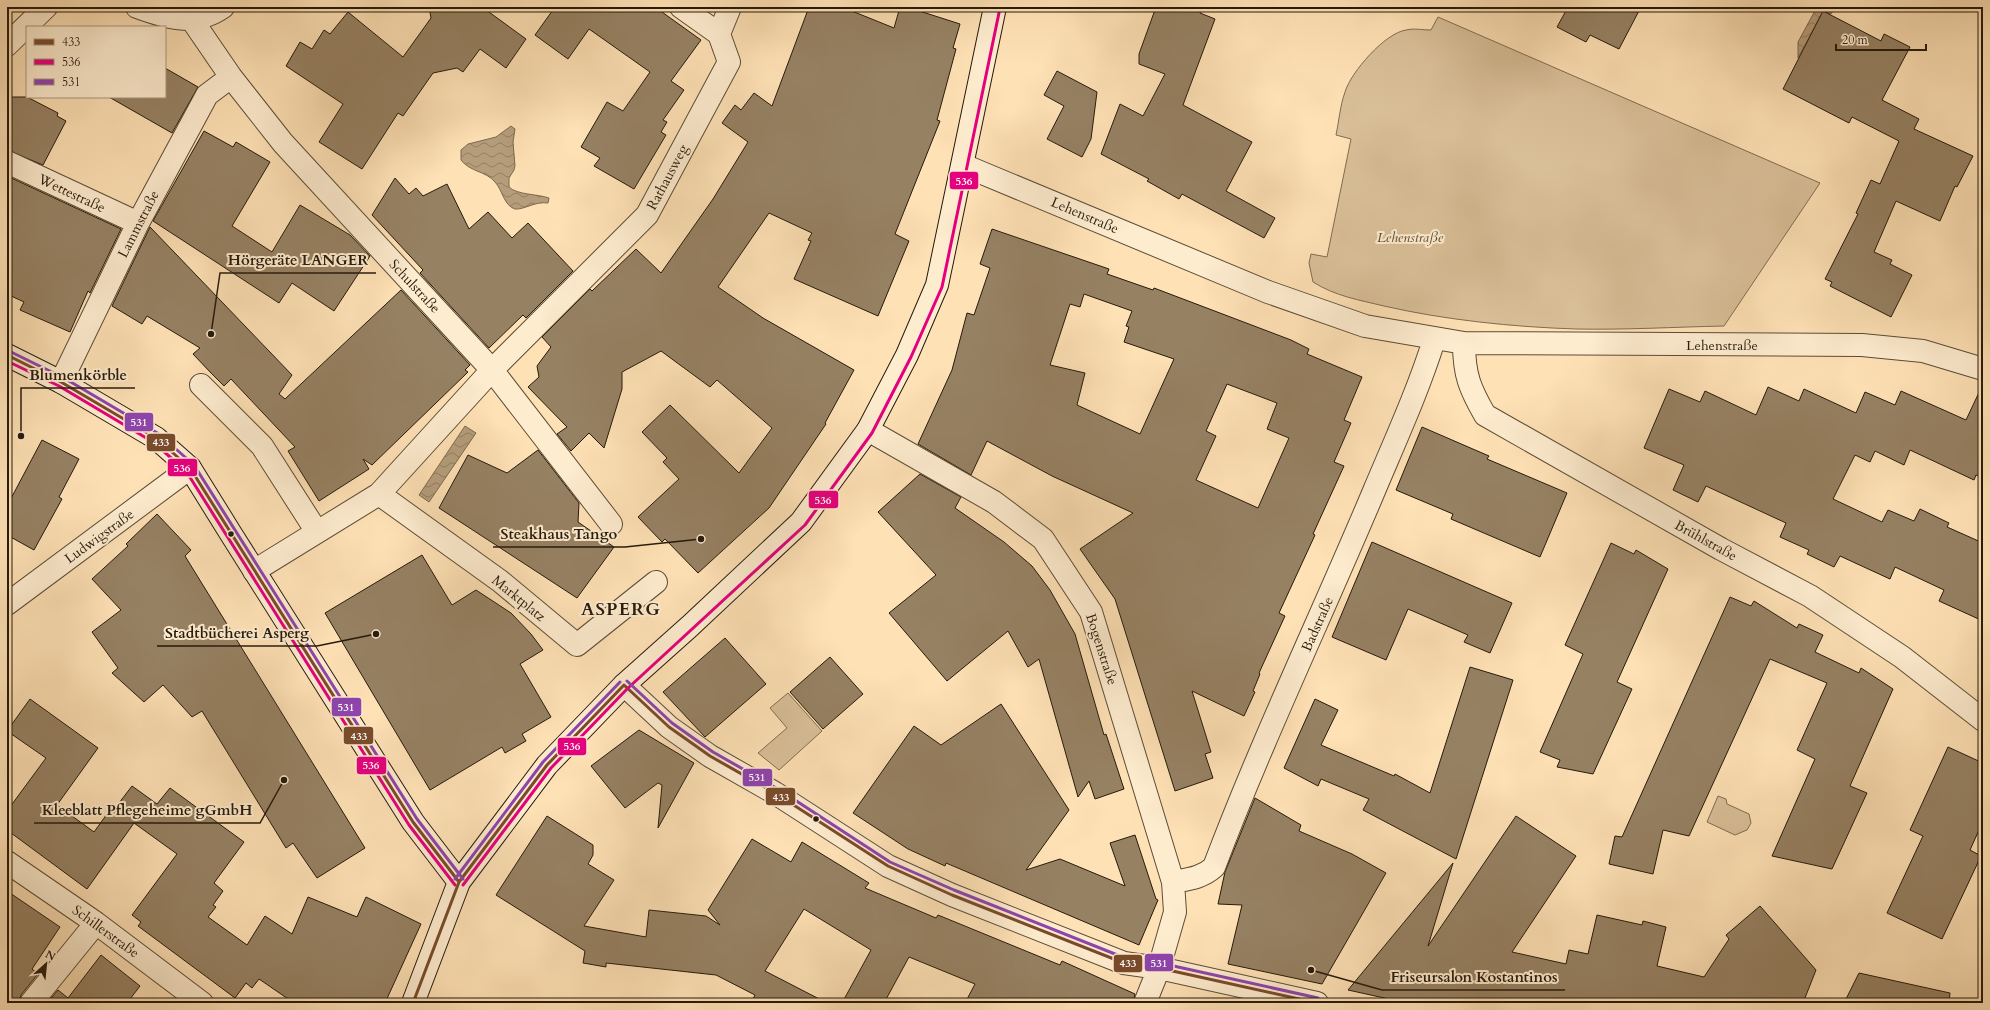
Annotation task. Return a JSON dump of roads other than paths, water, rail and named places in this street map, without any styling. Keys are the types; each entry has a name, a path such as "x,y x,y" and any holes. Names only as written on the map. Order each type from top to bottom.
{"street":[{"path":"26,26 46,7"},
{"path":"138,7 174,18 192,20 206,17 223,7"},
{"path":"681,7 719,34 730,7"},
{"path":"413,1003 459,882 547,765 624,685 690,626 801,522 868,430 907,355 938,285 995,7"},
{"name":"Schulstraße","path":"192,20 231,77 283,143 492,370 611,524"},
{"path":"7,45 26,26"},
{"name":"Rathausweg","path":"492,370 647,215 729,62 719,34"},
{"name":"Lammstraße","path":"61,382 138,223 207,94 231,77"},
{"name":"Wettestraße","path":"7,162 138,223"},
{"name":"Lehenstraße","path":"964,164 1268,292 1365,326 1434,340 1464,344 1862,345 1923,351 1983,369"},
{"name":"Badstraße","path":"1173,882 1197,878 1214,867 1233,817 1422,378 1434,340"},
{"name":"Brühlstraße","path":"1464,344 1464,362 1471,389 1485,415 1721,549 1810,596 1902,657 1983,720"},
{"path":"8,357 61,382 156,438 190,468 413,822 459,882"},
{"path":"254,571 379,494 492,370"},
{"path":"201,385 262,446 317,532"},
{"name":"Bogenstraße","path":"868,430 994,502 1043,539 1092,612 1173,882 1175,912 1159,968"},
{"name":"Ludwigstraße","path":"7,604 190,468"},
{"name":"Marktplatz","path":"379,494 500,581 576,645 656,582"},
{"path":"624,685 669,727 710,756 775,793 888,866 952,895 1124,963 1159,968 1317,1003"},
{"name":"Schillerstraße","path":"7,862 96,924 202,1003"},
{"path":"31,1003 96,924"},
{"path":"1145,1003 1159,968"}],"water":[{"path":"1817,7 1835,7 1831,14 1823,11 1798,58 1798,42"},
{"path":"511,126 515,129 513,142 515,166 509,178 509,187 517,192 549,198 548,203 539,203 515,209 508,204 491,178 469,167 461,160 461,150 468,144 496,137"},
{"path":"465,426 476,433 429,502 419,495"}],"place":[{"name":"Hörgeräte LANGER","path":"211,334"},
{"name":"Blumenkörble","path":"21,436"},
{"name":"Steakhaus Tango","path":"701,539"},
{"name":"Stadtbücherei Asperg","path":"376,634"},
{"name":"Kleeblatt Pflegeheime gGmbH","path":"284,780"},
{"name":"Friseursalon Kostantinos","path":"1311,970"}],"district":[{"name":"ASPERG","path":"621,609"}]}
